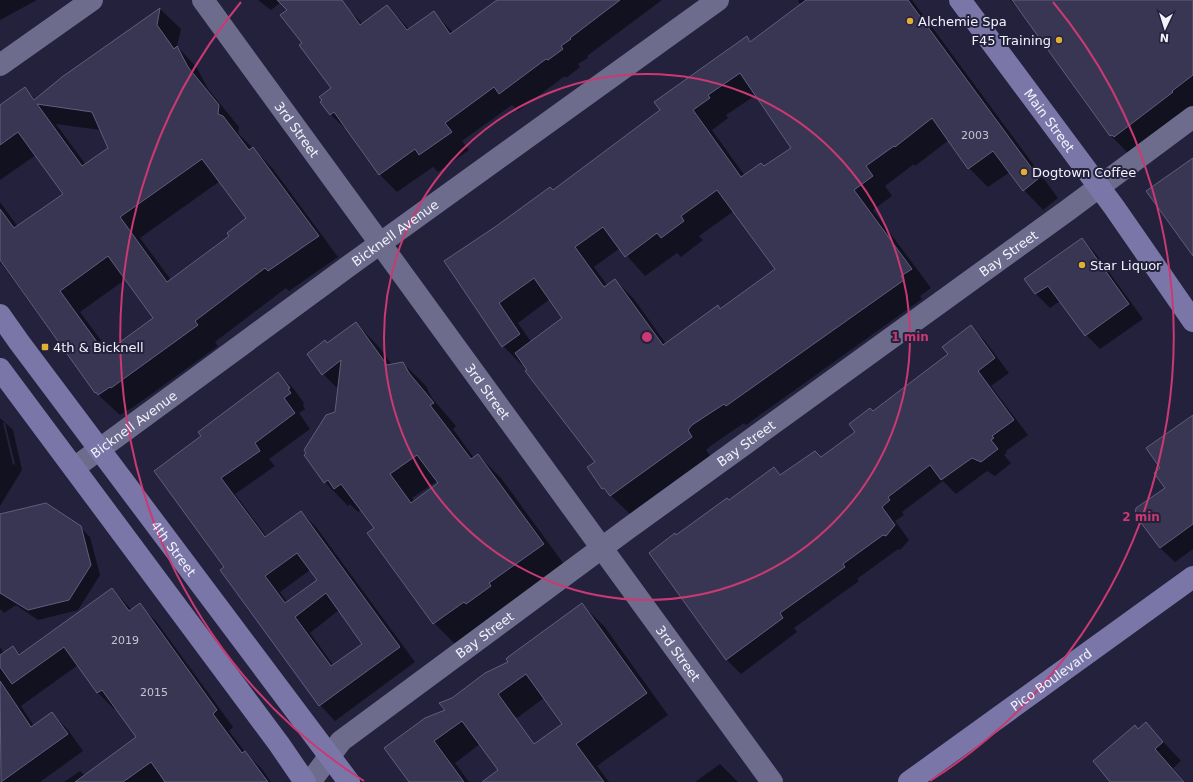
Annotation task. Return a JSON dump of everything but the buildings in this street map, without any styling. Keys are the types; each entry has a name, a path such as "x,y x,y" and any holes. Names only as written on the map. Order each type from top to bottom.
{"street":[{"path":"0,65 92,0"},
{"name":"3rd Street","path":"203,0 772,782"},
{"name":"Bicknell Avenue","path":"74,468 381,243 718,0"},
{"name":"Main Street","path":"960,0 1098,186 1193,321"},
{"name":"Bay Street","path":"310,782 341,741 602,548 1068,210 1193,116"},
{"name":"4th Street","path":"0,315 349,782"},
{"path":"0,369 279,744 305,782"},
{"name":"Pico Boulevard","path":"909,782 1193,577"}],"place":[{"name":"Alchemie Spa","path":"910,21"},
{"name":"F45 Training","path":"1059,40"},
{"name":"Dogtown Coffee","path":"1024,172"},
{"name":"Star Liquor","path":"1082,265"},
{"name":"4th & Bicknell","path":"45,347"}]}
